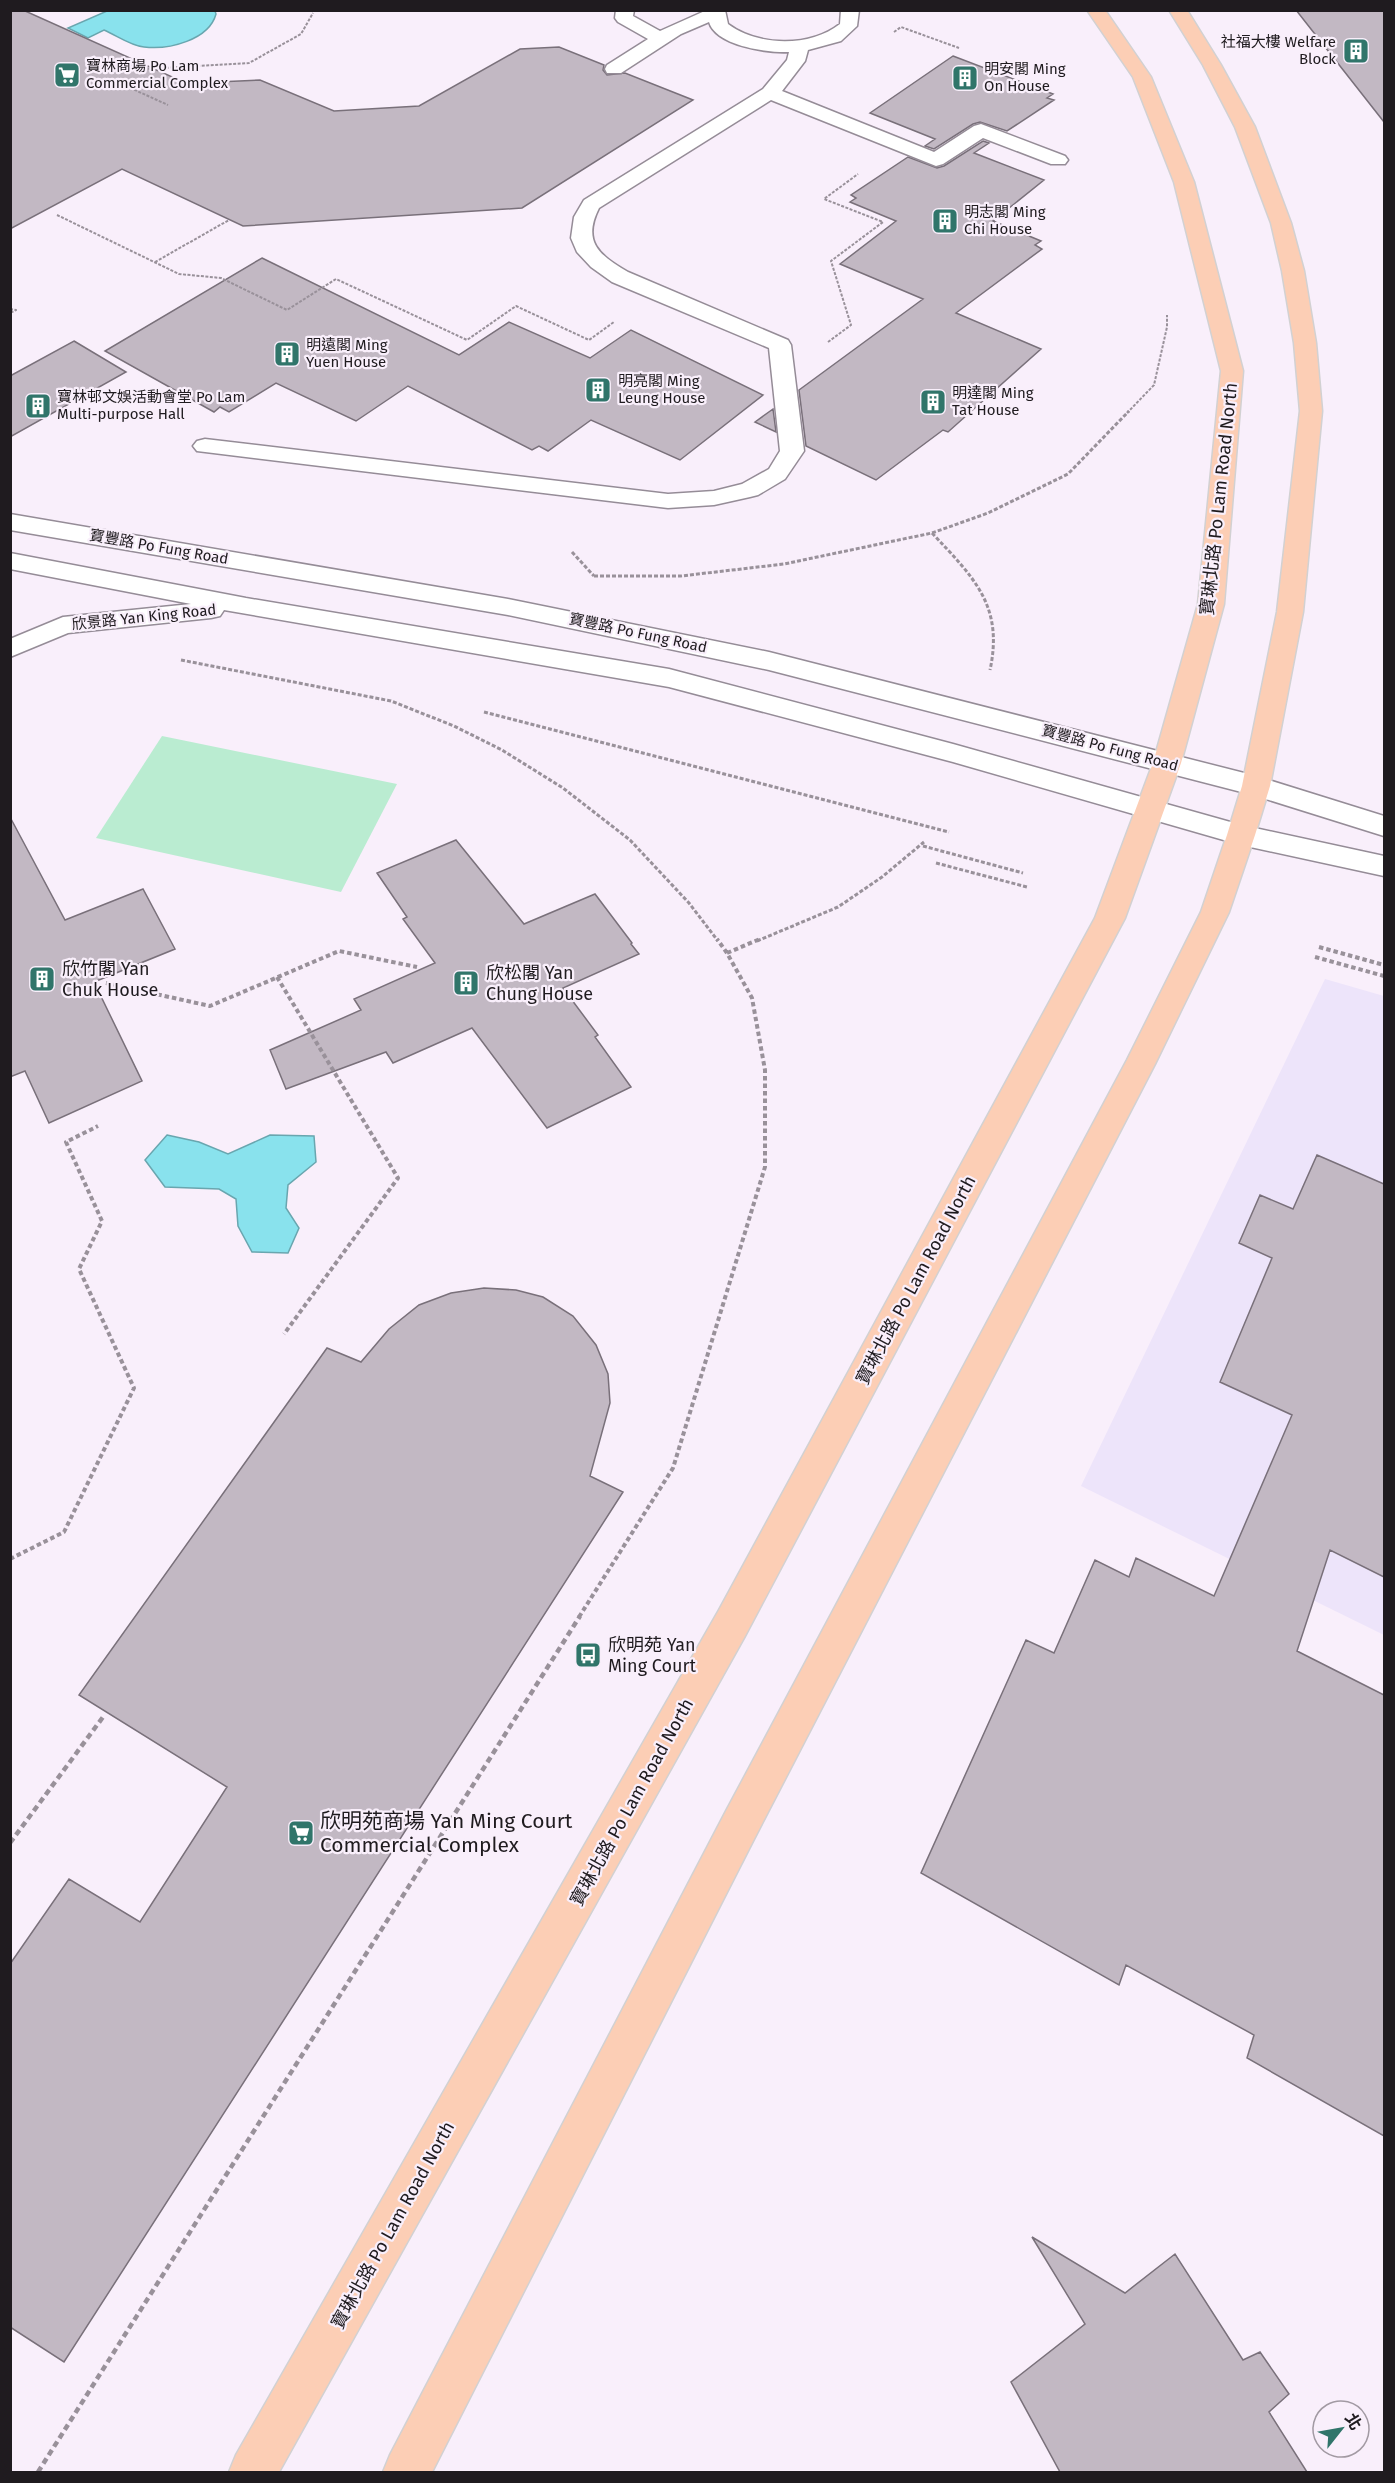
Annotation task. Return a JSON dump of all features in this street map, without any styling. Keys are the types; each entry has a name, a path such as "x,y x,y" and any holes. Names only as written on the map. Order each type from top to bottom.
{"main road":[{"name":"寶琳北路 Po Lam Road North","path":"253,2472 738,1612 1110,918 1167,762 1211,604 1232,371 1184,182 1142,77 1096,10"},
{"path":"407,2472 740,1827 1140,1064 1215,912 1241,836 1256,786 1290,612 1311,411 1305,343 1293,272 1283,233 1245,127 1212,64 1178,10"}],"street":[{"path":"626,10 624,18 638,28 663,39"},
{"path":"614,69 695,19 715,13 719,25 728,33 742,40 777,47 816,44 841,33 849,25 852,16 850,10"},
{"path":"205,446 668,501 714,498 750,490 777,474 792,451 780,345 621,277 600,265 586,250 580,235 582,219 591,204 770,93 796,61 800,46"},
{"path":"770,93 936,160 981,130 1058,160"},
{"name":"寶豐路 Po Fung Road","path":"10,522 496,605 770,661 1167,762 1256,786 1384,826"},
{"path":"10,561 246,606 669,678 952,753 1241,836 1384,866"},
{"name":"欣景路 Yan King Road","path":"10,649 63,625 246,606"}],"path":[{"path":"127,61 145,69 249,63 301,34 313,13"},
{"path":"126,86 168,105"},
{"path":"154,262 230,219"},
{"path":"932,533 975,581 989,607 996,651 987,676"},
{"path":"38,2472 674,1468 765,1167 765,1070 752,998 726,953 689,903 630,840 563,788 502,750 454,726 392,701 181,660"},
{"path":"484,712 949,832"},
{"path":"726,953 838,907 882,877 923,844 1023,873"},
{"path":"936,863 1027,887"},
{"path":"1318,947 1384,965"},
{"path":"106,983 210,1006 339,951 417,967"},
{"path":"1315,957 1384,976"},
{"path":"277,977 398,1178 284,1334"},
{"path":"10,1559 64,1532 134,1388 78,1269 102,1221 66,1142 98,1126"},
{"path":"10,1843 103,1717"}],"shaded area":[{"path":"1325,979 1384,996 1384,1635 1081,1486"}],"green space":[{"path":"162,736 397,784 341,892 96,838"}],"water":[{"path":"107,11 215,11 212,23 197,37 165,47 139,46 104,30 88,38 68,28"},
{"path":"167,1135 199,1142 228,1154 270,1135 314,1136 316,1162 288,1185 286,1208 299,1228 288,1253 252,1252 238,1226 236,1199 219,1189 165,1187 145,1160"}],"building":[{"path":"10,10 23,10 201,90 217,82 260,80 334,111 419,106 520,49 559,47 604,65 603,70 607,75 625,73 693,100 522,208 243,226 122,169 10,229"},
{"name":"社福大樓 Welfare Block","path":"1296,10 1384,10 1384,122"},
{"name":"明安閣 Ming On House","path":"953,56 1053,94 1047,98 1054,100 1007,131 980,122 973,124 934,149 925,146 935,139 870,113"},
{"path":"983,141 989,143 974,153 1044,180 993,221 1041,241 1035,245 1042,249 956,313 1041,349 948,432 943,430 876,480 806,446 799,390 923,299 840,264 896,221 850,202 856,198 851,195 908,157 937,168 944,166"},
{"path":"262,258 459,355 509,322 590,358 631,330 763,395 680,460 591,420 548,451 539,446 532,450 408,386 356,421 276,383 229,412 220,407 214,412 105,351"},
{"name":"寶林邨文娛活動會堂 Po Lam Multi-purpose Hall","path":"74,341 126,372 10,437 10,376"},
{"path":"773,409 776,432 755,422"},
{"name":"欣竹閣 Yan Chuk House","path":"10,817 65,920 143,889 175,949 94,982 142,1081 49,1123 25,1071 10,1077"},
{"name":"欣松閣 Yan Chung House","path":"456,840 524,924 595,894 632,943 639,954 563,988 598,1035 595,1037 631,1087 547,1128 472,1028 393,1063 386,1052 286,1089 270,1050 361,1010 354,999 435,963 403,919 407,917 377,873"},
{"path":"1317,1155 1384,1184 1384,1577 1330,1550 1297,1651 1384,1695 1384,2136 1247,2058 1254,2035 1126,1965 1119,1985 921,1873 1026,1640 1054,1653 1095,1560 1129,1577 1136,1558 1214,1596 1292,1415 1220,1382 1272,1258 1239,1243 1260,1195 1293,1209"},
{"name":"欣明苑商場 Yan Ming Court Commercial Complex","path":"484,1288 516,1290 543,1297 573,1316 596,1345 608,1374 610,1403 590,1476 623,1492 64,2362 10,2327 10,1964 69,1879 140,1922 227,1787 79,1695 327,1348 361,1362 389,1329 419,1305 451,1293"},
{"path":"1032,2237 1125,2293 1175,2254 1243,2360 1260,2352 1289,2394 1269,2412 1307,2472 1060,2472 1011,2382 1085,2324"}],"place":[{"name":"社福大樓 Welfare Block","path":"1356,51"},
{"name":"寶林商場 Po Lam Commercial Complex","path":"67,75"},
{"name":"明安閣 Ming On House","path":"965,78"},
{"name":"明志閣 Ming Chi House","path":"945,221"},
{"name":"明遠閣 Ming Yuen House","path":"287,354"},
{"name":"明亮閣 Ming Leung House","path":"598,390"},
{"name":"明達閣 Ming Tat House","path":"933,402"},
{"name":"寶林邨文娛活動會堂 Po Lam Multi-purpose Hall","path":"38,406"},
{"name":"欣竹閣 Yan Chuk House","path":"42,979"},
{"name":"欣松閣 Yan Chung House","path":"466,983"},
{"name":"欣明苑 Yan Ming Court","path":"588,1655"},
{"name":"欣明苑商場 Yan Ming Court Commercial Complex","path":"301,1833"}]}
